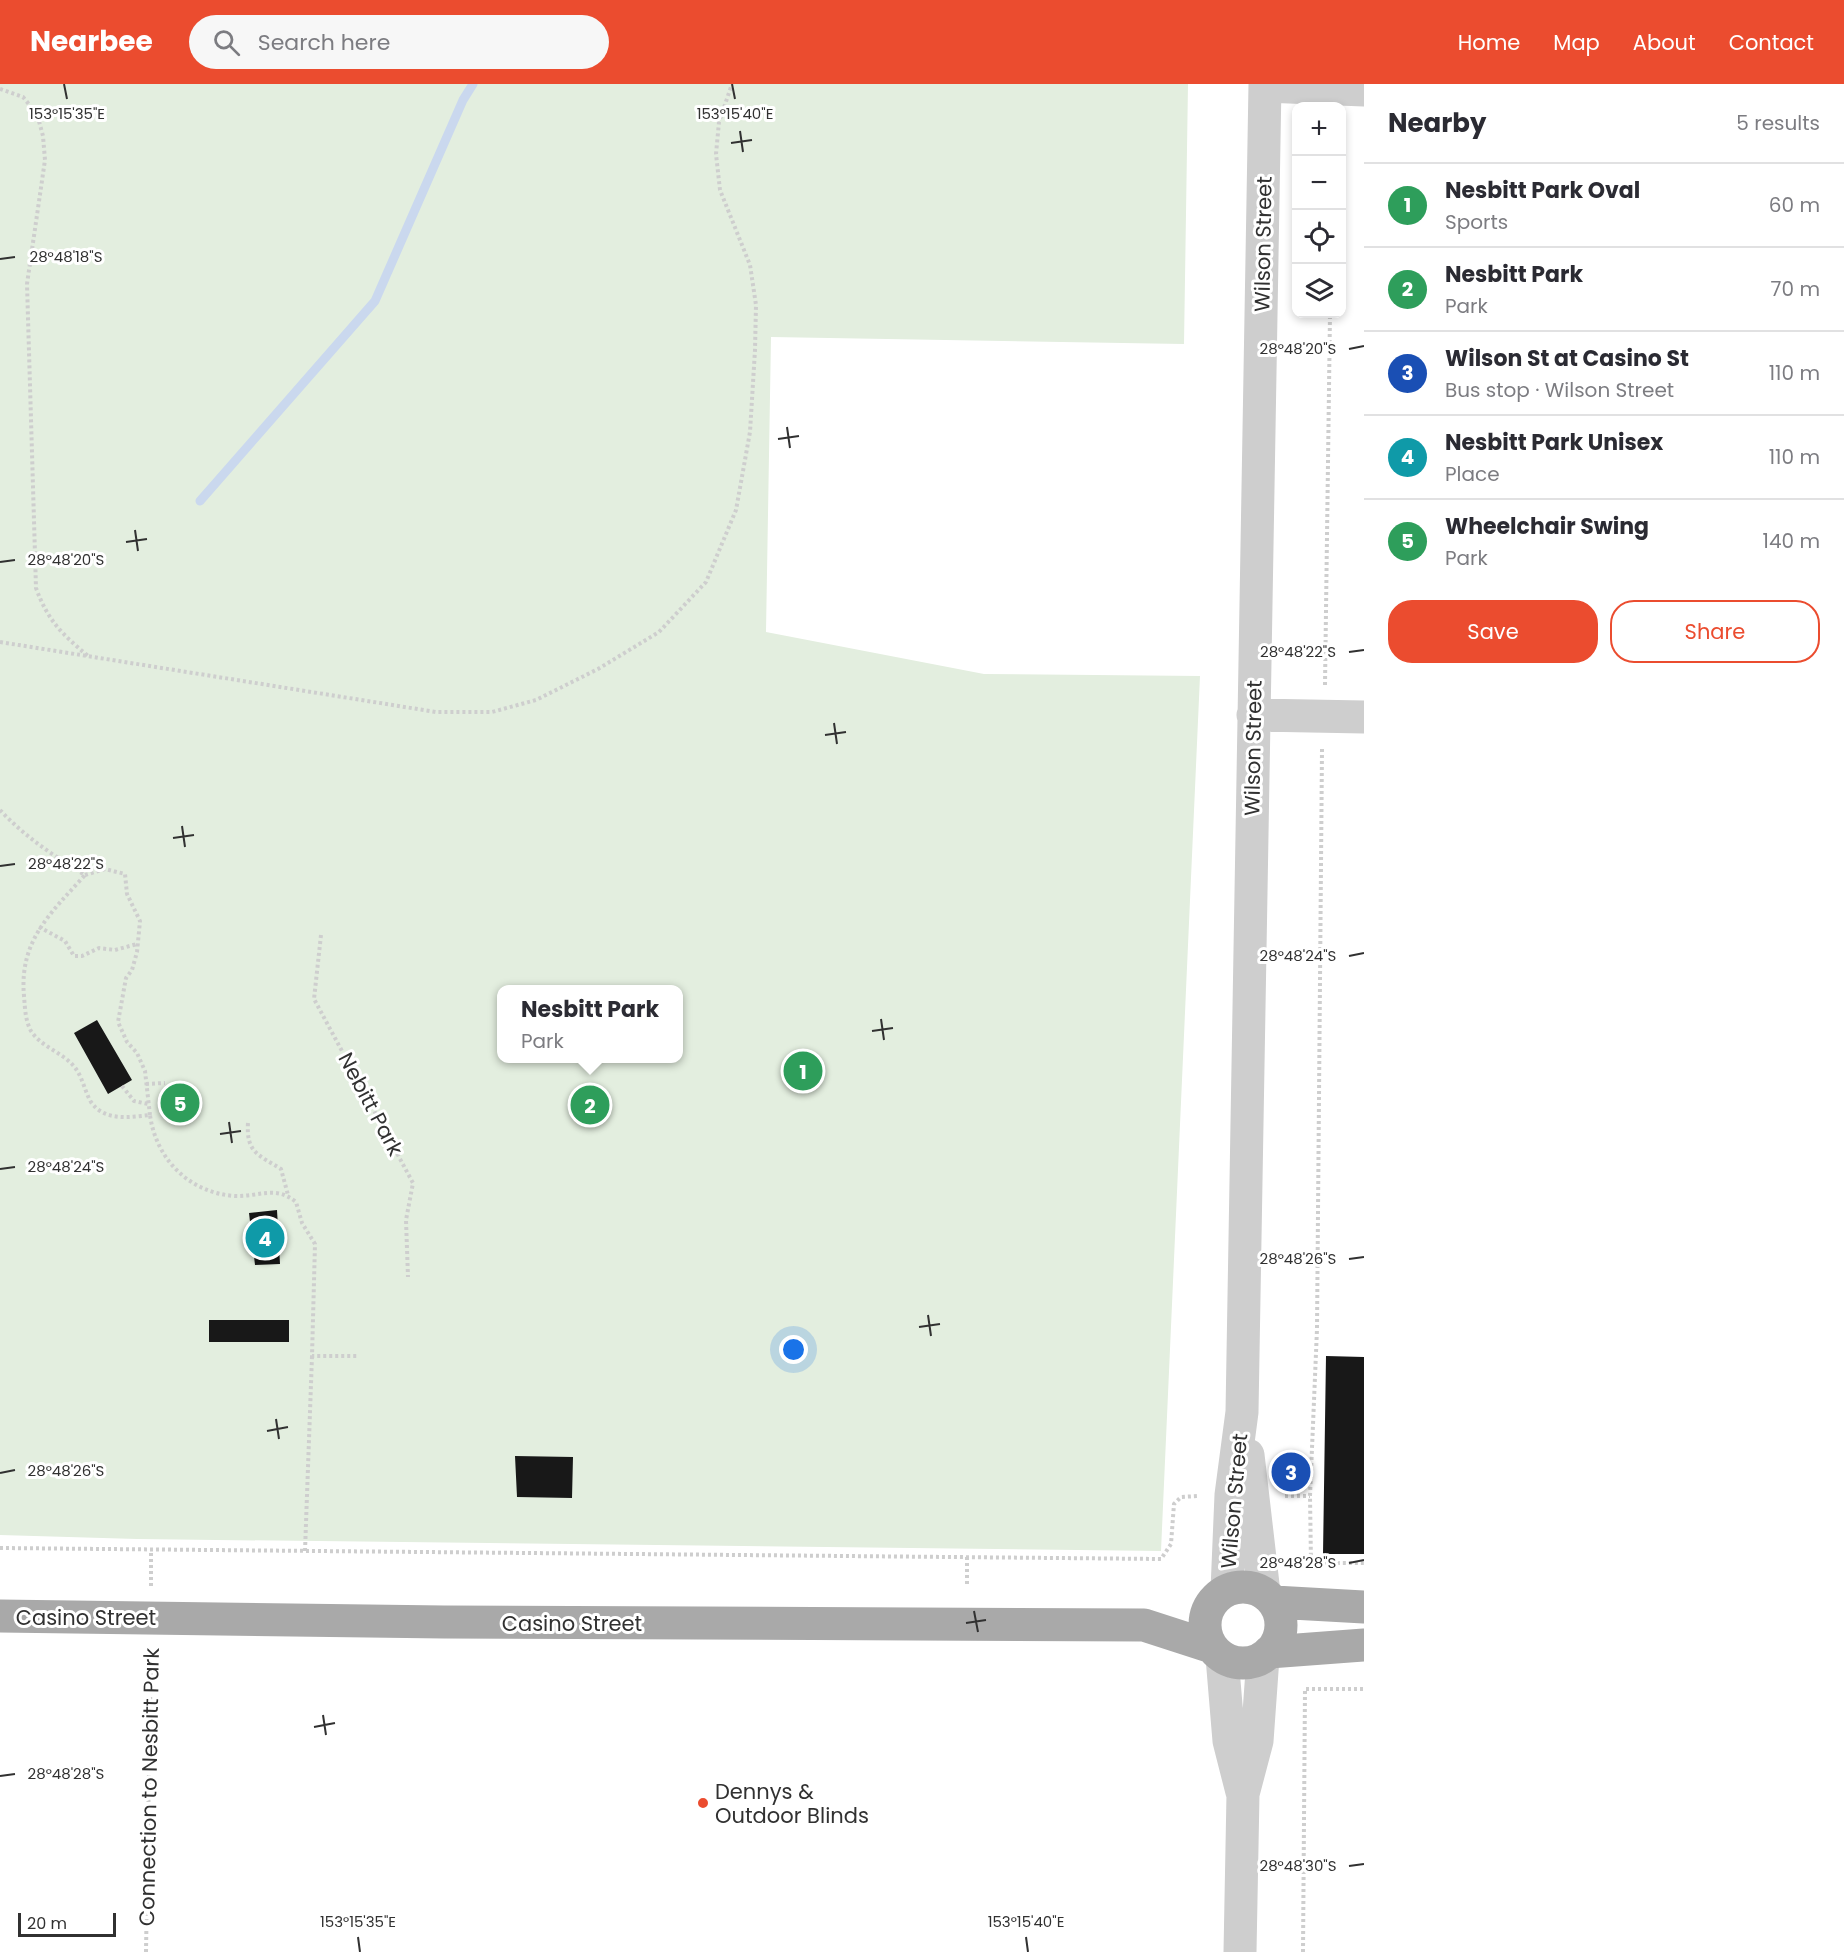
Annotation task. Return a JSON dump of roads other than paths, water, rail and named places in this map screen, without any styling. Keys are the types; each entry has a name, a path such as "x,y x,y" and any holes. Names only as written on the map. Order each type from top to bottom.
{"main road":[{"path":"1364,1607 1269,1598 1239,1587 1221,1594 1209,1606 1204,1627 1217,1652 1243,1663 1266,1654 1364,1645"},
{"name":"Casino Street","path":"1144,1625 1221,1594"},
{"path":"1266,1654 1276,1643 1281,1622 1269,1598"},
{"name":"Casino Street","path":"0,1616 151,1616 456,1623 1144,1625 1217,1652"}],"street":[{"path":"1265,85 1364,90"},
{"name":"Wilson Street","path":"1221,1594 1242,1496 1265,85"},
{"path":"1253,715 1364,717"},
{"name":"Wilson Street","path":"1242,1496 1269,1598"},
{"path":"1217,1652 1229,1741 1243,1794"},
{"path":"1240,1952 1243,1794 1257,1741 1266,1654"}],"waterway":[{"path":"200,501 375,301 463,100 473,84"}],"place":[{"name":"Nesbitt Park Oval","path":"803,1071"},
{"name":"Wheelchair Swing","path":"180,1103"},
{"name":"Nesbitt Park","path":"590,1105"},
{"name":"Nesbitt Park Unisex","path":"265,1238"},
{"name":"Wilson St at Casino St","path":"1291,1472"},
{"name":"Dennys & Outdoor Blinds","path":"703,1803"}]}
